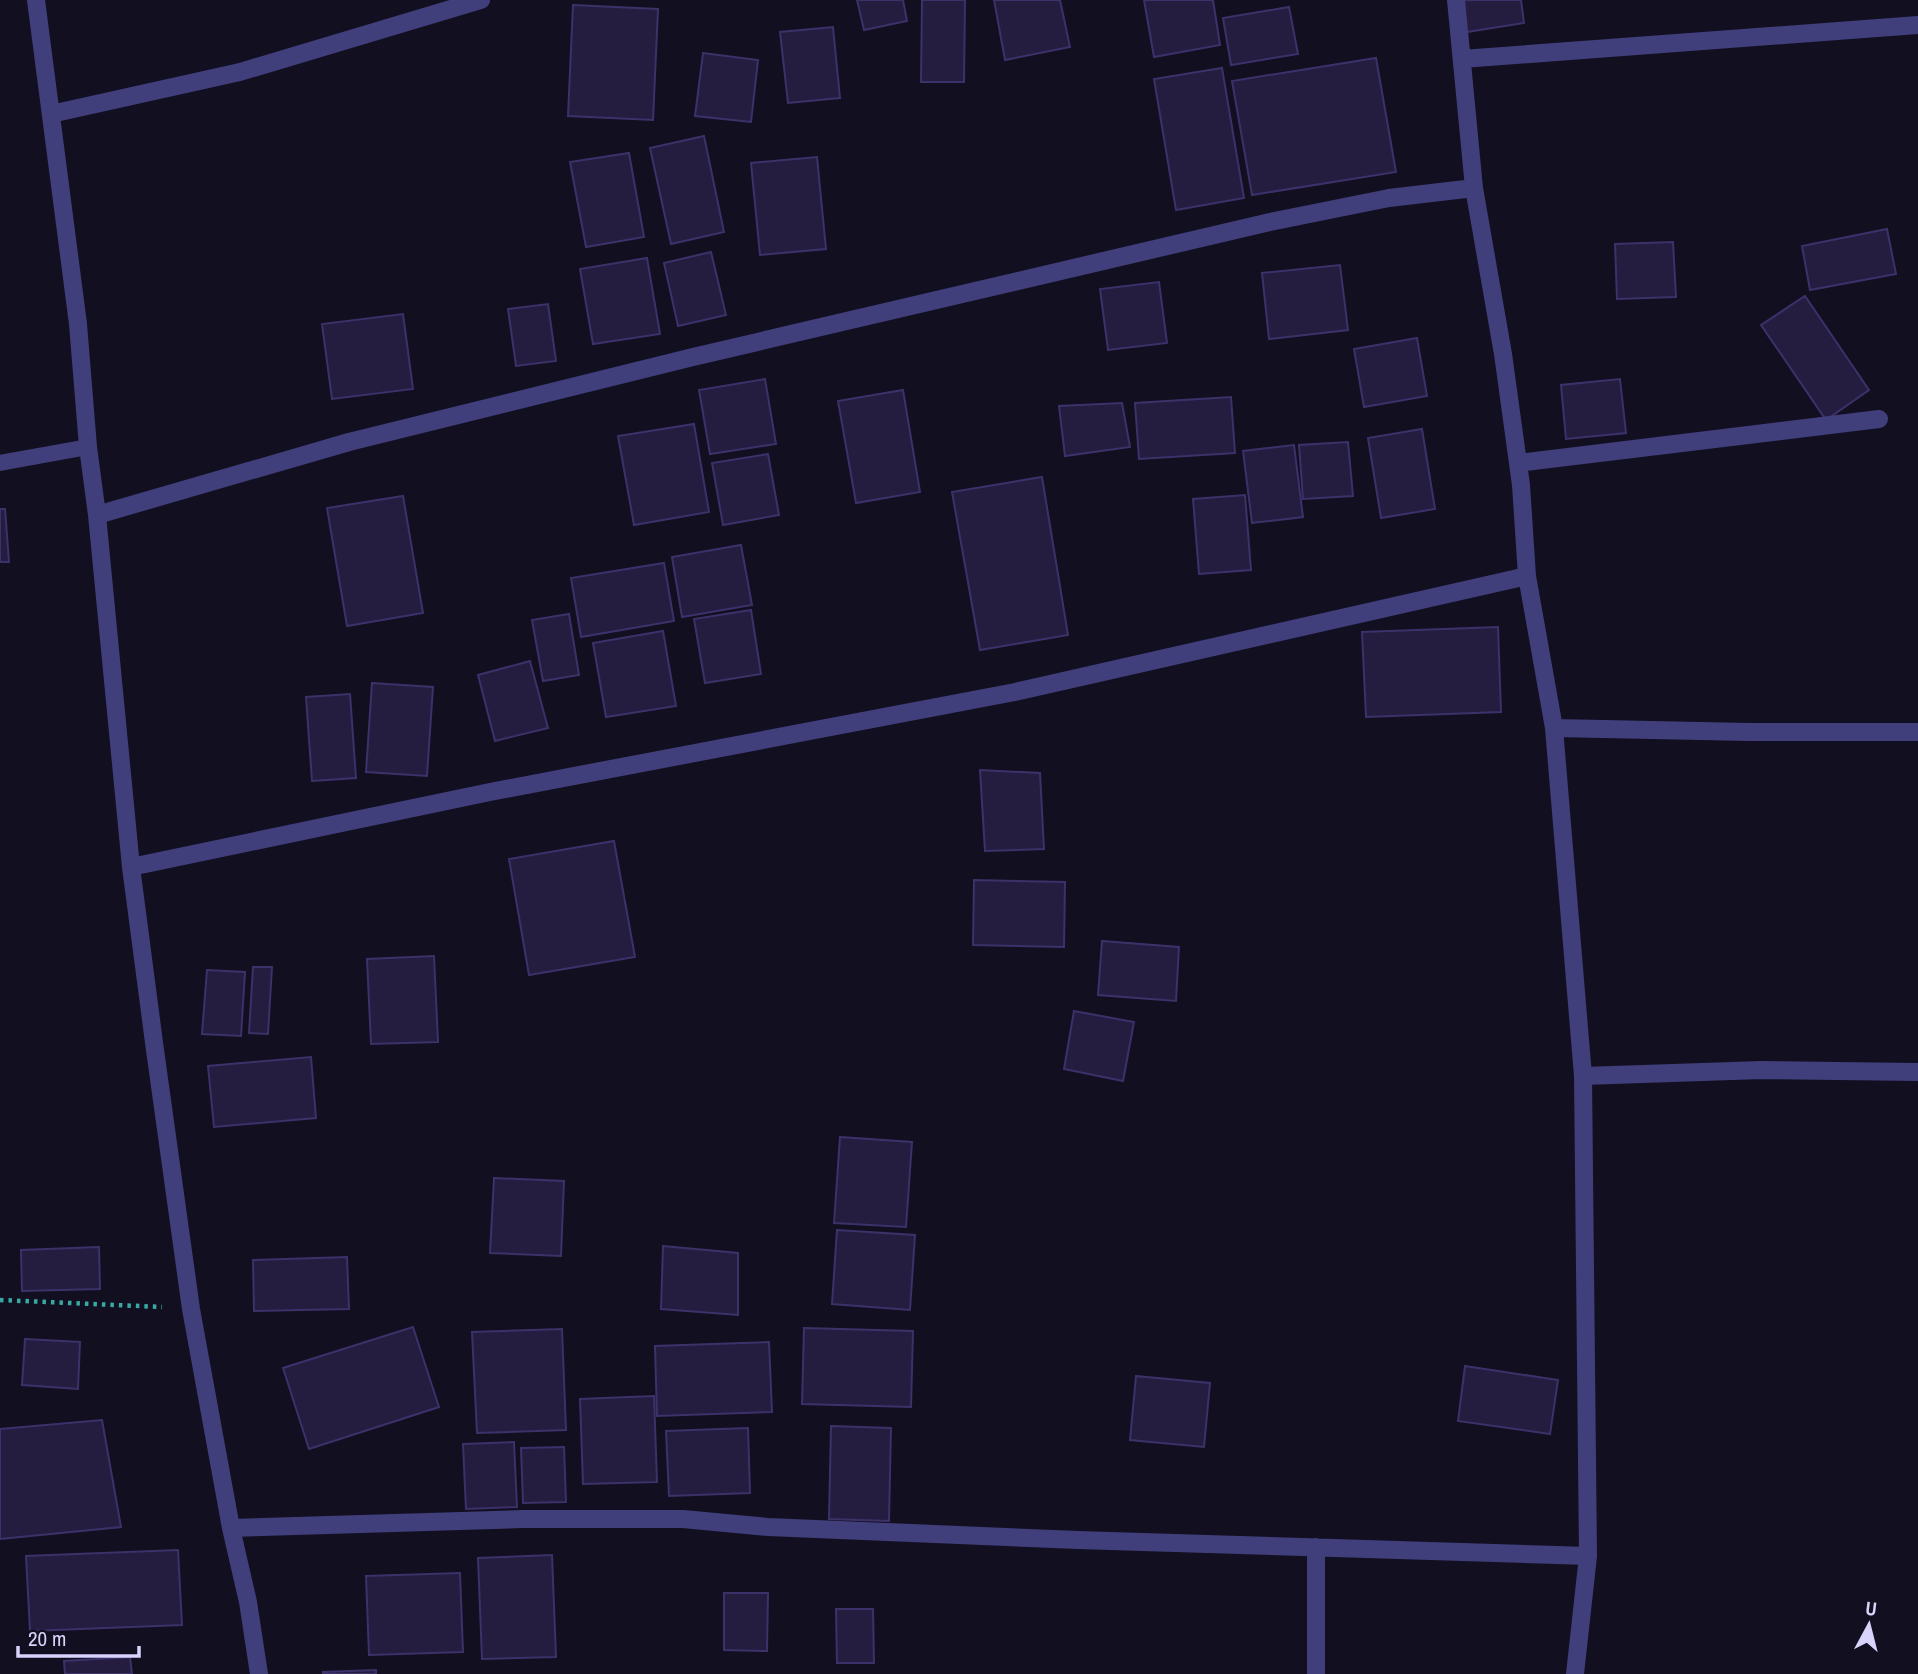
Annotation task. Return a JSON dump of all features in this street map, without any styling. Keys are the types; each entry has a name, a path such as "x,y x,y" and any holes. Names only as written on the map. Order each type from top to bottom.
{"street":[{"path":"36,0 78,324 131,867 191,1309 231,1528 248,1602 259,1674"},
{"path":"51,114 240,72 481,0"},
{"path":"1456,0 1474,188 1503,354 1518,463 1527,576 1554,728 1583,1076 1588,1556 1575,1674"},
{"path":"1462,59 1918,25"},
{"path":"97,515 349,442 693,356 1270,222 1388,198 1474,188"},
{"path":"1518,463 1879,419"},
{"path":"131,867 490,792 1015,692 1527,576"},
{"path":"1554,728 1918,732"},
{"path":"1583,1076 1762,1070 1918,1072"},
{"path":"231,1528 523,1519 683,1519 782,1527 1588,1556"},
{"path":"1316,1547 1317,1674"}],"lane":[{"path":"0,463 88,447"}],"path":[{"path":"0,1300 191,1309"}],"building":[{"path":"857,0 903,0 907,21 864,30"},
{"path":"922,0 965,0 964,82 921,82"},
{"path":"994,0 1060,0 1070,47 1005,60"},
{"path":"1144,0 1213,0 1220,45 1154,57"},
{"path":"1462,0 1521,0 1524,23 1467,32"},
{"path":"573,5 658,9 653,120 568,116"},
{"path":"1289,7 1298,54 1231,65 1223,18"},
{"path":"833,27 840,98 788,103 780,32"},
{"path":"703,53 758,60 751,122 695,116"},
{"path":"1376,58 1396,172 1252,195 1232,81"},
{"path":"1222,68 1244,198 1176,210 1154,79"},
{"path":"704,136 724,232 671,244 650,148"},
{"path":"629,153 644,237 586,247 570,162"},
{"path":"817,157 826,249 760,255 751,163"},
{"path":"1887,229 1896,274 1810,290 1802,246"},
{"path":"1673,242 1676,297 1617,299 1615,244"},
{"path":"711,252 726,315 678,326 664,263"},
{"path":"647,258 660,334 593,344 580,269"},
{"path":"1340,265 1348,330 1269,339 1262,273"},
{"path":"1159,282 1167,343 1108,350 1100,289"},
{"path":"1805,296 1869,390 1826,420 1761,325"},
{"path":"548,304 556,361 516,366 508,309"},
{"path":"403,314 413,389 332,399 322,324"},
{"path":"1417,338 1427,396 1364,407 1354,349"},
{"path":"765,379 776,444 710,454 699,390"},
{"path":"1620,379 1626,433 1566,439 1561,385"},
{"path":"903,390 920,492 856,503 838,401"},
{"path":"1231,397 1235,453 1139,459 1135,403"},
{"path":"1122,403 1130,447 1065,456 1059,406"},
{"path":"694,424 709,512 634,525 618,436"},
{"path":"1422,429 1435,509 1381,518 1368,438"},
{"path":"1348,442 1353,496 1303,499 1299,445"},
{"path":"1294,445 1303,517 1252,523 1243,451"},
{"path":"768,454 779,515 723,525 712,463"},
{"path":"1042,477 1068,635 980,650 952,492"},
{"path":"1245,495 1251,570 1199,574 1193,499"},
{"path":"403,496 423,613 347,626 327,508"},
{"path":"0,509 5,509 9,562 0,562"},
{"path":"741,545 752,605 682,617 672,557"},
{"path":"664,563 674,621 581,637 571,578"},
{"path":"751,610 761,674 705,683 694,619"},
{"path":"569,614 579,675 543,681 532,620"},
{"path":"1498,627 1501,712 1366,717 1362,632"},
{"path":"663,631 676,706 606,717 593,643"},
{"path":"530,661 548,728 495,741 478,675"},
{"path":"372,683 433,687 427,776 366,772"},
{"path":"350,694 356,778 312,781 306,697"},
{"path":"980,770 1040,773 1044,849 985,851"},
{"path":"614,841 635,957 529,975 509,859"},
{"path":"974,880 1065,882 1064,947 973,945"},
{"path":"1102,941 1179,947 1176,1001 1098,995"},
{"path":"434,956 438,1042 371,1044 367,959"},
{"path":"253,967 272,967 268,1034 249,1033"},
{"path":"207,970 245,972 241,1036 202,1034"},
{"path":"1074,1011 1134,1022 1123,1081 1064,1069"},
{"path":"311,1057 316,1118 214,1127 208,1066"},
{"path":"840,1137 912,1142 906,1227 834,1223"},
{"path":"494,1178 564,1181 561,1256 490,1253"},
{"path":"837,1230 915,1235 910,1310 832,1304"},
{"path":"663,1246 738,1253 738,1315 661,1309"},
{"path":"99,1247 100,1289 22,1291 21,1250"},
{"path":"347,1257 349,1309 254,1311 253,1260"},
{"path":"413,1327 439,1407 309,1449 283,1368"},
{"path":"804,1328 913,1331 911,1407 802,1404"},
{"path":"562,1329 566,1430 477,1433 472,1332"},
{"path":"25,1339 80,1342 78,1389 22,1385"},
{"path":"769,1342 772,1412 657,1416 655,1346"},
{"path":"1465,1366 1558,1380 1550,1434 1458,1421"},
{"path":"1136,1376 1210,1383 1204,1447 1130,1440"},
{"path":"654,1396 657,1482 583,1484 580,1399"},
{"path":"102,1420 121,1527 0,1539 0,1429"},
{"path":"831,1426 891,1428 889,1521 829,1519"},
{"path":"748,1428 750,1493 669,1496 666,1431"},
{"path":"514,1442 517,1507 466,1509 463,1444"},
{"path":"564,1447 566,1502 523,1503 521,1448"},
{"path":"178,1550 182,1625 30,1631 26,1556"},
{"path":"552,1555 556,1657 482,1659 478,1558"},
{"path":"460,1573 463,1652 369,1655 366,1576"},
{"path":"724,1593 768,1593 767,1651 724,1650"},
{"path":"836,1609 873,1609 874,1663 837,1663"},
{"path":"130,1657 132,1674 65,1674 64,1661"},
{"path":"376,1670 376,1674 323,1674 323,1672"}]}
